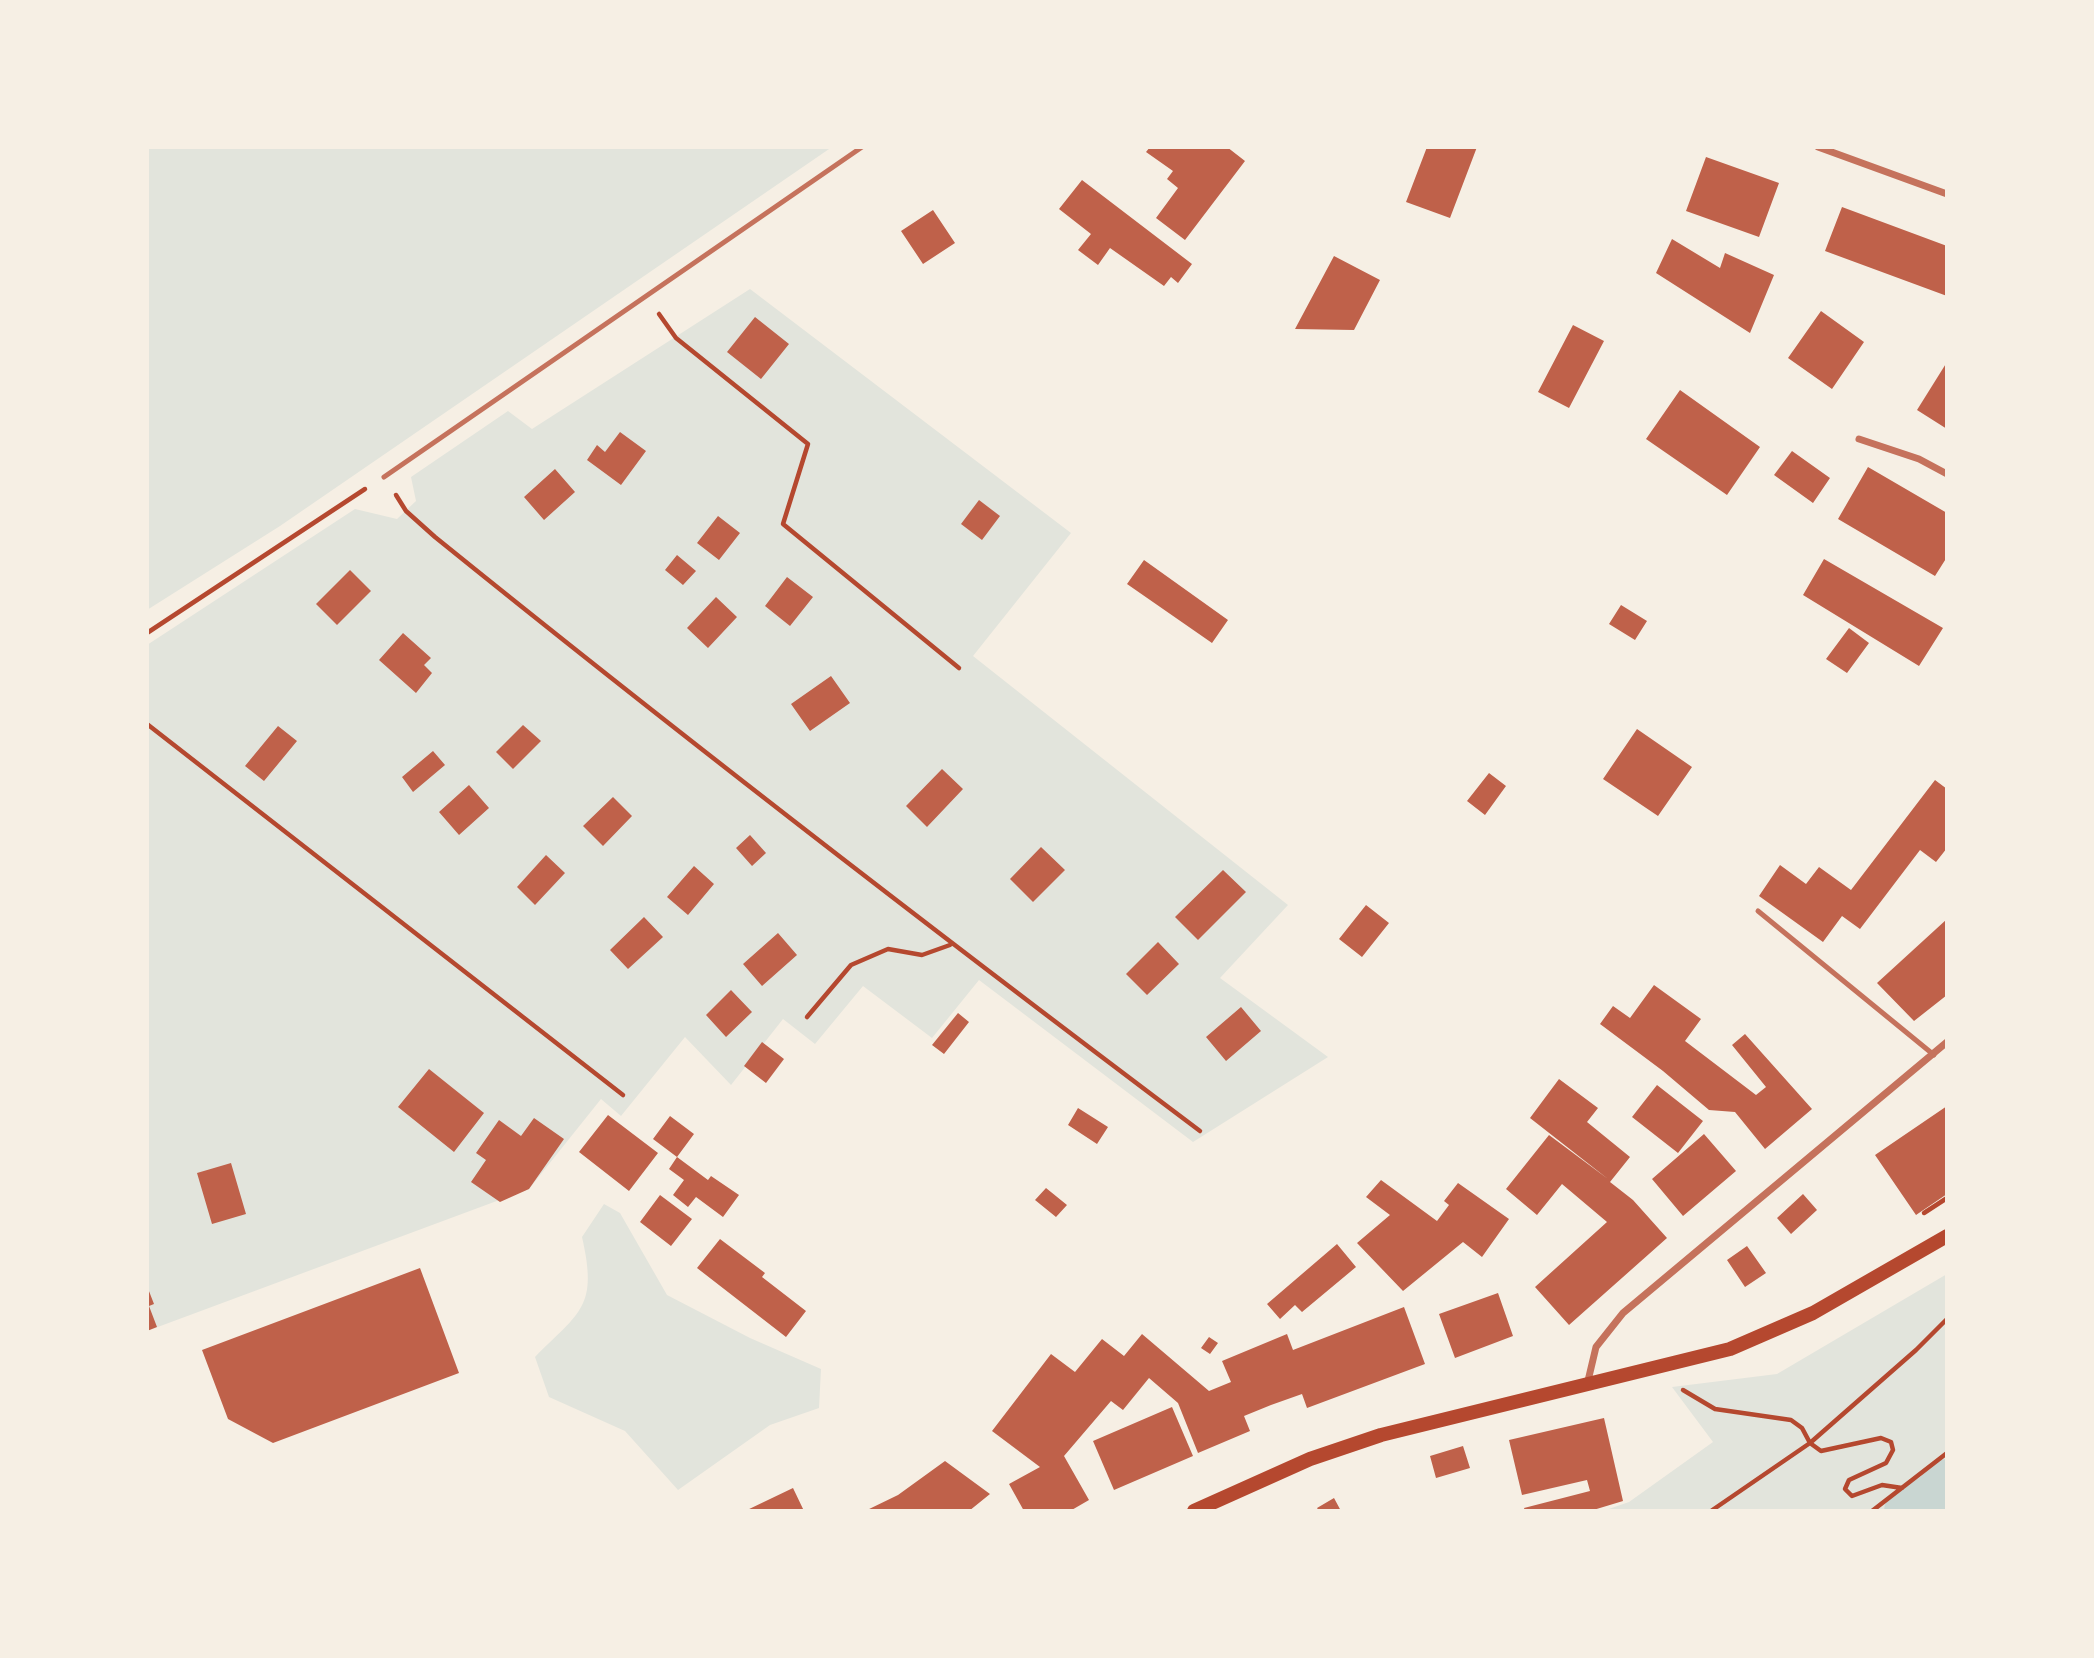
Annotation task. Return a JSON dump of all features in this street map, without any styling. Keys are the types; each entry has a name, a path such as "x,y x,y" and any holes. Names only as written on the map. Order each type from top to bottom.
{"main road":[{"path":"1194,1511 1310,1460 1381,1435 1472,1410 1587,1385 1730,1349 1813,1313 1947,1236"}],"street":[{"path":"1818,147 1947,194"},
{"path":"1859,439 1919,459 1947,474"},
{"path":"1587,1385 1596,1347 1623,1313 1947,1042"}],"lane":[{"path":"384,477 862,147"},
{"path":"1758,911 1934,1055"}],"path":[{"path":"646,296 676,338 808,443 783,524 959,668"},
{"path":"147,633 384,477"},
{"path":"406,511 635,698 951,944 1200,1131"},
{"path":"147,724 623,1095"},
{"path":"807,1017 851,965 888,949 922,954 951,944"},
{"path":"1920,1216 1947,1198"},
{"path":"1711,1511 1810,1443 1916,1350 1947,1319"},
{"path":"1677,1385 1715,1409 1791,1420 1802,1428 1810,1443 1821,1451 1872,1440 1891,1442 1893,1450 1886,1463 1849,1480 1845,1489 1852,1496 1882,1486 1902,1488"},
{"path":"1872,1511 1947,1452"}],"shaded area":[{"path":"147,147 832,147 280,526 147,610"},
{"path":"750,289 1071,533 973,656 1288,905 1220,978 1328,1057 1193,1142 979,980 932,1038 863,986 815,1044 783,1019 731,1085 685,1037 621,1116 601,1099 529,1189 147,1331 147,645 355,509 397,519 416,501 411,477 508,411 532,429"},
{"path":"604,1204 620,1213 667,1295 750,1338 821,1369 819,1408 770,1425 678,1490 625,1431 549,1397 535,1357 564,1329 582,1306 588,1279 582,1237"},
{"path":"1947,1274 1947,1511 1603,1511 1629,1502 1713,1442 1672,1387 1777,1374"}],"building":[{"path":"1150,147 1227,147 1245,161 1185,240 1156,218 1178,188 1167,179 1173,171 1146,152"},
{"path":"1427,147 1477,147 1450,218 1406,202"},
{"path":"1706,157 1779,183 1759,237 1686,211"},
{"path":"1082,180 1192,264 1178,283 1171,277 1164,286 1110,248 1098,265 1078,250 1091,234 1059,209"},
{"path":"1842,207 1947,246 1947,296 1825,251"},
{"path":"933,210 955,243 923,264 901,231"},
{"path":"1672,239 1720,268 1725,253 1774,275 1750,333 1656,273"},
{"path":"1334,256 1380,280 1354,330 1295,329"},
{"path":"1821,311 1864,342 1832,389 1788,358"},
{"path":"755,317 789,344 761,379 727,352"},
{"path":"1573,325 1604,341 1569,408 1538,392"},
{"path":"1947,362 1947,429 1917,410"},
{"path":"1680,390 1760,447 1727,495 1646,439"},
{"path":"620,432 646,451 621,485 587,460 597,445 605,452"},
{"path":"1792,451 1830,478 1813,503 1774,475"},
{"path":"1868,467 1947,513 1947,557 1935,576 1838,519"},
{"path":"555,469 575,492 544,520 524,497"},
{"path":"979,500 1000,516 982,540 961,524"},
{"path":"718,516 740,533 719,560 697,543"},
{"path":"677,555 696,571 683,585 665,570"},
{"path":"1824,559 1943,628 1919,666 1803,595"},
{"path":"1144,560 1228,620 1212,643 1127,584"},
{"path":"350,570 371,591 337,625 316,604"},
{"path":"787,577 813,597 790,626 765,606"},
{"path":"716,597 737,617 708,648 687,628"},
{"path":"1621,605 1647,621 1635,640 1609,624"},
{"path":"1849,628 1869,643 1847,673 1826,659"},
{"path":"403,633 431,658 424,665 432,673 416,693 379,660"},
{"path":"831,676 850,703 810,731 791,704"},
{"path":"523,725 541,741 513,769 496,752"},
{"path":"278,726 297,741 264,781 245,766"},
{"path":"1637,729 1692,767 1658,816 1603,779"},
{"path":"433,751 445,765 413,792 402,777"},
{"path":"942,769 963,789 927,827 906,806"},
{"path":"1489,773 1506,786 1485,815 1467,801"},
{"path":"1935,780 1947,789 1947,848 1936,862 1920,850 1860,929 1842,916 1823,942 1759,896 1780,865 1806,884 1819,867 1851,890"},
{"path":"469,785 489,808 459,835 439,812"},
{"path":"613,797 632,816 603,846 583,826"},
{"path":"750,835 766,853 752,866 736,848"},
{"path":"1041,847 1065,870 1033,902 1010,879"},
{"path":"546,855 565,873 535,905 517,887"},
{"path":"694,866 714,884 688,915 667,897"},
{"path":"1223,870 1246,892 1198,940 1175,917"},
{"path":"1366,905 1389,923 1362,957 1339,939"},
{"path":"644,917 663,937 628,969 610,950"},
{"path":"1947,919 1947,995 1914,1021 1877,983"},
{"path":"778,933 797,955 762,986 743,964"},
{"path":"1158,942 1179,964 1147,995 1126,974"},
{"path":"1654,985 1701,1019 1685,1041 1756,1095 1766,1087 1732,1045 1745,1034 1812,1109 1765,1149 1735,1112 1709,1110 1663,1071 1600,1024 1613,1006 1630,1018"},
{"path":"731,990 752,1012 726,1037 706,1015"},
{"path":"1241,1007 1261,1031 1226,1061 1206,1037"},
{"path":"958,1013 969,1022 944,1054 932,1045"},
{"path":"762,1042 784,1059 766,1083 744,1066"},
{"path":"429,1069 484,1113 454,1152 398,1107"},
{"path":"1559,1079 1598,1108 1587,1122 1630,1157 1610,1182 1633,1200 1667,1238 1569,1325 1535,1287 1607,1222 1562,1184 1537,1215 1506,1189 1549,1135 1608,1179 1530,1118"},
{"path":"1657,1085 1703,1121 1678,1153 1632,1117"},
{"path":"1947,1106 1947,1194 1916,1215 1875,1155"},
{"path":"1078,1108 1108,1127 1097,1144 1068,1125"},
{"path":"608,1115 658,1153 629,1191 579,1152"},
{"path":"670,1116 694,1134 677,1157 653,1139"},
{"path":"534,1118 564,1139 529,1189 500,1202 471,1182 486,1160 476,1153 499,1120 521,1136"},
{"path":"1704,1134 1736,1171 1683,1216 1652,1179"},
{"path":"677,1157 708,1180 711,1176 739,1195 723,1217 696,1197 688,1207 673,1195 684,1180 669,1169"},
{"path":"231,1163 246,1214 212,1224 197,1173"},
{"path":"1381,1180 1437,1221 1449,1205 1444,1201 1458,1183 1509,1219 1482,1257 1463,1242 1403,1291 1357,1243 1390,1215 1366,1197"},
{"path":"1046,1188 1067,1205 1056,1217 1035,1200"},
{"path":"1803,1194 1817,1210 1791,1234 1777,1218"},
{"path":"660,1195 692,1219 671,1246 640,1222"},
{"path":"720,1239 765,1273 762,1277 806,1311 786,1337 697,1268"},
{"path":"1337,1244 1356,1267 1302,1312 1295,1305 1280,1319 1267,1304"},
{"path":"1747,1246 1766,1273 1745,1287 1727,1260"},
{"path":"420,1268 459,1373 273,1443 228,1419 202,1350"},
{"path":"147,1286 154,1304 149,1306 157,1327 147,1331"},
{"path":"1498,1293 1513,1336 1455,1358 1439,1314"},
{"path":"1404,1307 1425,1364 1307,1408 1302,1394 1271,1405 1244,1416 1250,1431 1198,1453 1178,1403 1149,1378 1123,1410 1111,1401 1064,1456 1089,1500 1070,1511 1024,1511 1009,1484 1040,1467 992,1431 1051,1354 1075,1372 1102,1339 1124,1356 1142,1334 1209,1391 1231,1382 1222,1361 1287,1334 1293,1350"},
{"path":"1209,1337 1218,1343 1210,1354 1201,1348"},
{"path":"1172,1407 1193,1456 1114,1490 1093,1441"},
{"path":"1604,1418 1623,1501 1590,1511 1525,1511 1524,1508 1590,1491 1587,1480 1522,1495 1509,1440"},
{"path":"1463,1446 1470,1468 1436,1478 1430,1456"},
{"path":"945,1461 990,1494 969,1511 865,1511 898,1495"},
{"path":"793,1488 804,1511 745,1511"},
{"path":"1334,1498 1341,1511 1319,1511 1317,1508"}],"waterway":[{"path":"1905,1511 1934,1493 1947,1480"}]}
